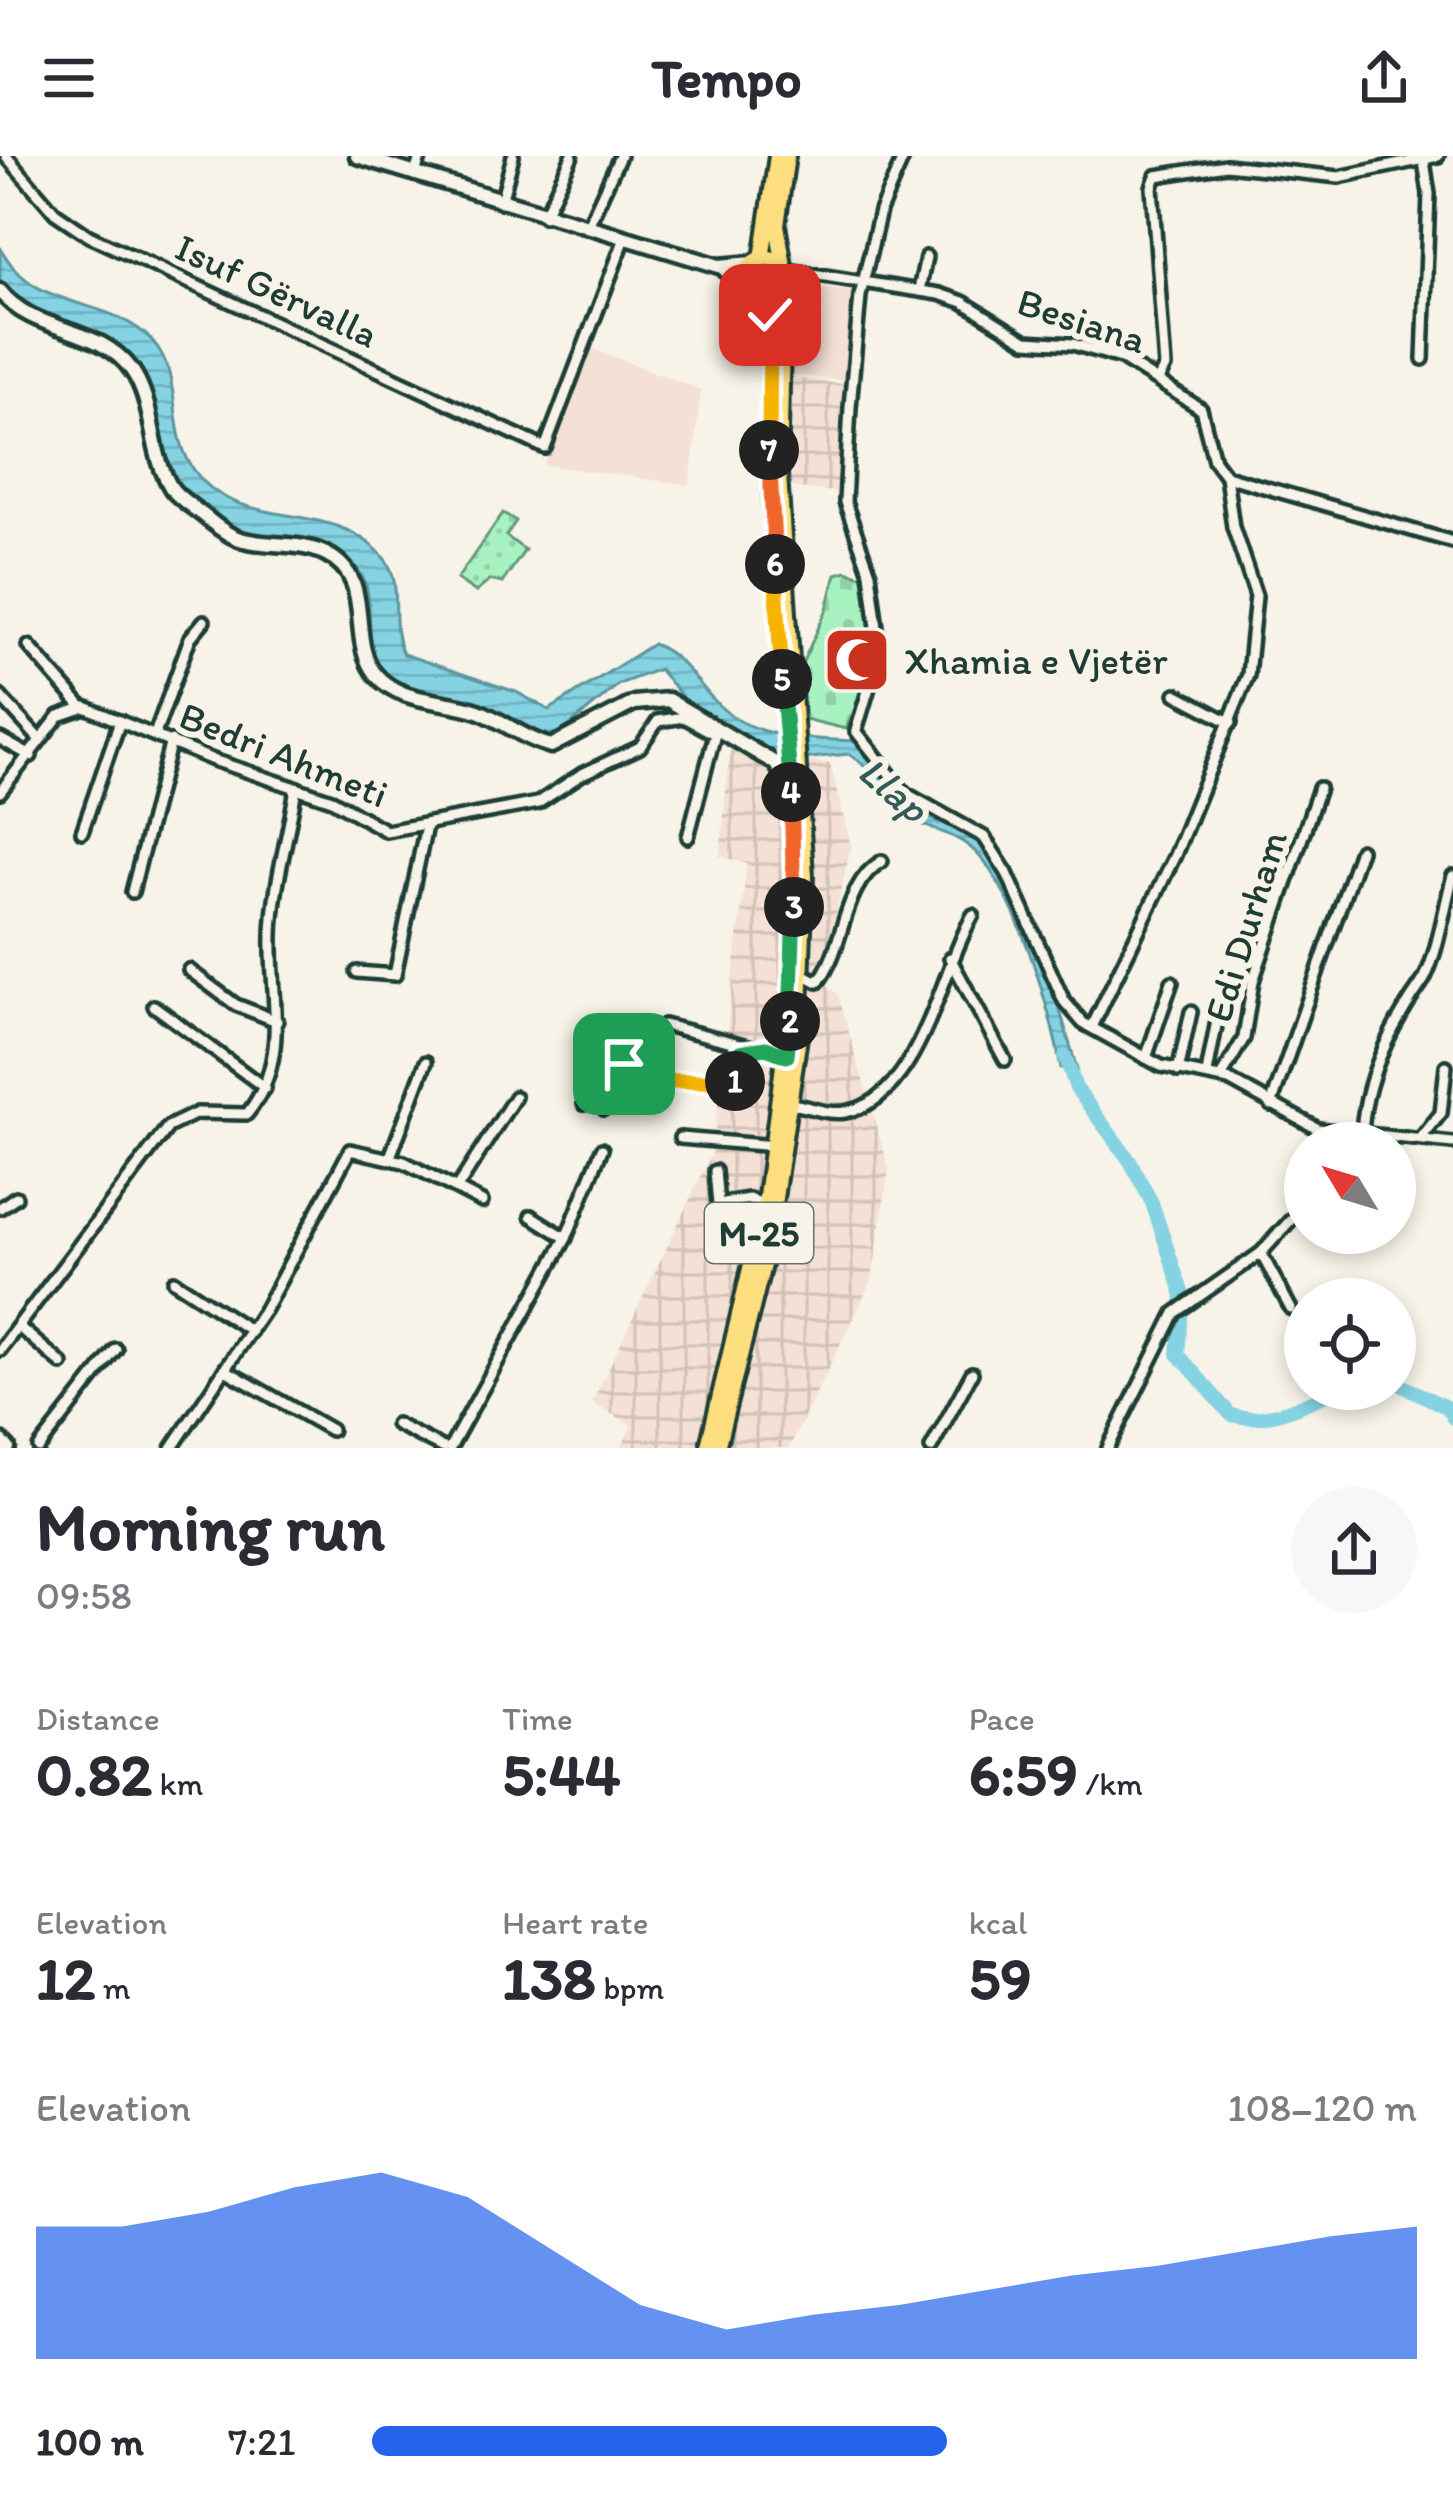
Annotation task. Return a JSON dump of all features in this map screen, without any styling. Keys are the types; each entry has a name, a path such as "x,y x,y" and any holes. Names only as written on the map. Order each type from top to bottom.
{"main road":[{"path":"357,156 719,266 764,300 784,291"},
{"path":"748,288 777,156"},
{"name":"M-25","path":"712,1448 768,1245 790,1104 798,974 779,475 785,268 777,225 787,156"},
{"path":"719,266 757,261 785,268"},
{"path":"0,291 34,320 91,340 130,368 142,392 158,462 175,493 237,538 293,544 327,554 346,569 356,584 370,666 386,684 425,700 481,712 529,740 551,746 634,703 668,700 790,774"},
{"name":"M-25","path":"764,300 770,315 769,460 790,708"},
{"name":"M-25","path":"712,1448 766,1204 794,1015"},
{"path":"0,1440 8,1448"}],"street":[{"name":"Isuf Gërvalla","path":"6,156 56,213 88,236 545,448 625,238"},
{"path":"414,175 421,156"},
{"path":"501,202 513,156"},
{"path":"544,216 572,156"},
{"path":"587,229 620,156"},
{"path":"904,156 880,211 860,296 844,482 877,604 880,651 857,713 856,730 905,793 984,837 1007,873 1064,1001 1092,1027 1178,1071 1222,1077 1304,1122"},
{"path":"1160,379 1165,367 1151,187 1156,176 1226,165 1339,177 1438,156"},
{"path":"1423,359 1429,194 1424,161"},
{"path":"919,290 926,257"},
{"name":"Besiana","path":"785,268 811,278 919,290 963,302 1026,341 1090,348 1160,379 1202,409 1214,460 1226,476 1233,527 1256,596 1248,675 1175,855 1118,963 1092,1027"},
{"path":"784,291 811,278"},
{"path":"1226,476 1453,542"},
{"path":"155,734 190,638 204,621"},
{"path":"0,792 59,716 82,707 29,646"},
{"path":"1176,694 1231,723"},
{"path":"1,697 40,740"},
{"name":"Bedri Ahmeti","path":"82,707 332,800 386,831 538,802 582,774 640,747 658,722 684,717 715,734 688,837"},
{"name":"Bedri Ahmeti","path":"82,832 120,721"},
{"path":"0,740 31,756"},
{"path":"132,892 171,741"},
{"path":"0,1351 168,1127 197,1113 247,1114 265,1088 278,1021 272,937 296,788"},
{"name":"Edi Durham","path":"1222,1077 1244,1038 1253,981 1319,788"},
{"name":"Bedri Ahmeti","path":"357,972 395,975 426,826"},
{"path":"1271,1105 1360,850"},
{"path":"798,974 812,983 829,969 862,877 882,861"},
{"path":"1362,1122 1365,1096 1383,1047 1422,983 1453,875"},
{"path":"790,1104 844,1113 884,1094 908,1066 950,958 973,915"},
{"path":"950,958 1005,1060"},
{"path":"189,970 236,1005 278,1021"},
{"path":"1145,1058 1172,982"},
{"path":"154,1006 265,1088"},
{"path":"1207,1073 1219,1010"},
{"path":"1178,1071 1191,1012"},
{"path":"664,1025 787,1056"},
{"path":"584,1104 609,1060 669,1081 737,1081 740,1052 754,1050"},
{"path":"390,1157 425,1063"},
{"path":"1421,1138 1441,1113 1446,1066"},
{"path":"604,1109 629,1067"},
{"path":"457,1188 515,1096"},
{"path":"680,1138 775,1146"},
{"path":"1416,1138 1453,1143"},
{"path":"396,1424 447,1448 566,1238 602,1149"},
{"path":"172,1448 251,1331 350,1150 390,1157 482,1202"},
{"path":"715,1171 718,1204 748,1199 766,1204"},
{"path":"0,1208 16,1197"},
{"path":"531,1216 566,1238"},
{"path":"1108,1448 1175,1312 1261,1253 1284,1227"},
{"path":"1261,1253 1284,1296"},
{"path":"174,1282 251,1331"},
{"path":"19,1328 62,1364"},
{"path":"39,1448 116,1348"},
{"path":"227,1371 331,1430"},
{"path":"931,1448 972,1373"}],"shaded area":[{"path":"811,287 859,291 851,381 782,375 788,303"},
{"path":"588,347 701,390 690,485 544,465"},
{"path":"786,378 846,384 836,492 780,486"},
{"path":"730,750 830,764 851,846 821,979 838,995 889,1169 872,1280 789,1448 621,1448 632,1425 592,1403 712,1153 747,864 720,856"}],"green space":[{"path":"503,513 516,521 506,536 525,550 502,583 490,580 476,592 457,579"},
{"path":"846,571 866,577 875,649 846,647 842,670 871,673 846,729 800,718 796,677 827,609 836,574"}],"water":[{"path":"0,247 30,282 125,320 157,347 171,379 184,451 211,488 259,510 339,527 363,539 384,558 394,579 403,654 516,692 549,710 653,644 683,664 723,709 753,727 788,736 860,741 904,802 976,839 1000,868 1041,952 1077,1070 1061,1068 1029,950 986,865 962,842 904,815 850,754 785,761 748,752 714,728 659,669 619,684 551,741 384,676 372,649 368,595 359,571 330,548 238,534 195,506 167,467 155,408 135,362 113,342 21,308 0,288"}],"waterway":[{"name":"Llap","path":"1065,1056 1076,1088 1130,1161 1152,1203 1183,1295 1178,1354 1231,1415 1259,1417 1288,1410"},
{"name":"Llap","path":"1416,1392 1446,1407 1453,1418"}],"place":[{"name":"Xhamia e Vjetër","path":"857,660"}],"route":[{"path":"624,1064 669,1081 737,1081 740,1052 766,1048 787,1056 795,844 782,709 769,460 770,315"}]}
